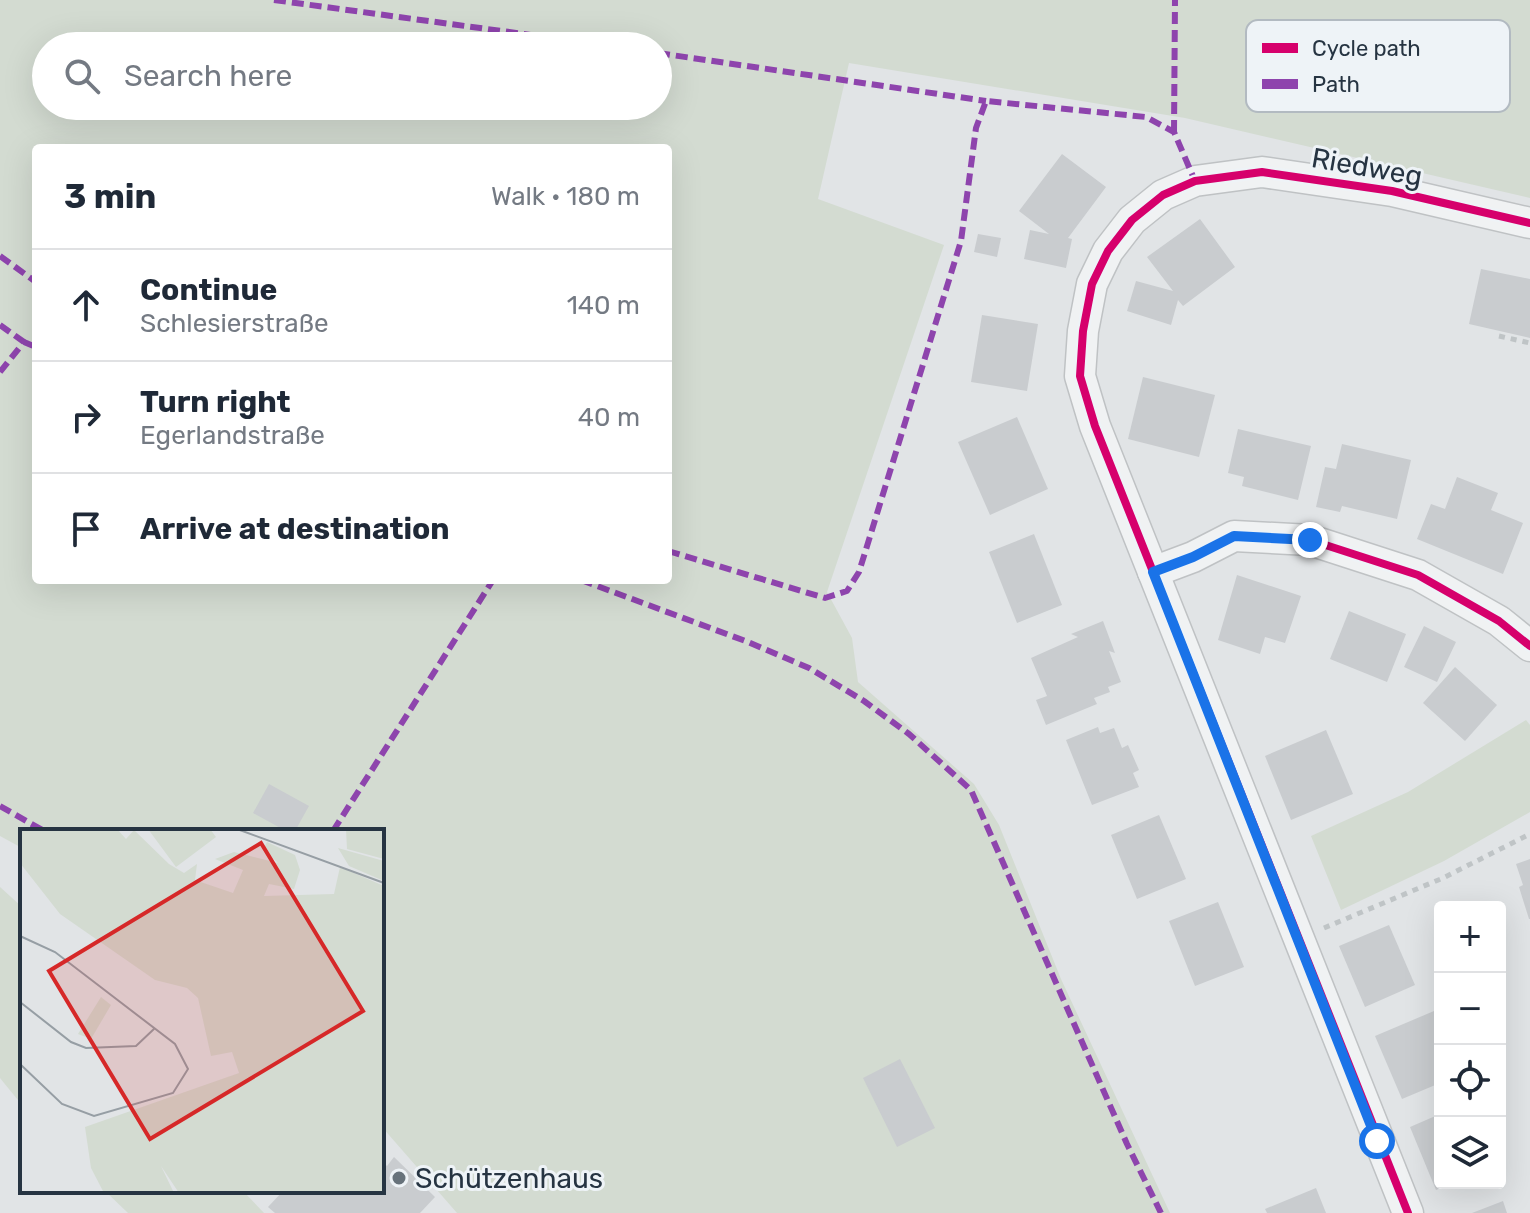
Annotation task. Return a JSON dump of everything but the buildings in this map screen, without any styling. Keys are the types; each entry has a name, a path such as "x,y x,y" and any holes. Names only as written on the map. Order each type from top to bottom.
{"street":[{"name":"Riedweg","path":"1408,1213 1095,426 1080,376 1083,331 1092,284 1108,251 1132,220 1163,195 1195,181 1262,172 1392,191 1530,223"},
{"path":"1153,572 1193,557 1234,536 1310,540 1418,575 1499,621 1530,646"}],"path":[{"path":"1499,336 1530,343"},
{"path":"1298,939 1443,878 1530,834"}],"shaded area":[{"path":"0,0 1530,0 1530,198 1185,118 849,63 818,199 944,245 827,592 852,638 858,682 974,784 999,825 1061,979 1170,1213 457,1213 384,1129 384,829 20,829 20,847 0,836"},
{"path":"1526,720 1530,725 1530,812 1444,861 1341,910 1311,836 1408,792"},
{"path":"0,887 20,905 20,1103 0,1078"},
{"path":"107,1193 245,1193 264,1213 128,1213"}],"marked path":[{"path":"274,0 509,32"},
{"path":"1174,132 1175,0"},
{"path":"672,55 986,101"},
{"path":"672,552 825,598 847,591 859,572 961,241 976,128 986,101 1146,117 1174,132 1195,181"},
{"path":"0,256 32,279"},
{"path":"0,325 24,342"},
{"path":"0,372 24,342 32,345"},
{"path":"334,829 490,584"},
{"path":"592,584 809,668 864,701 909,734 971,790 1127,1144 1161,1213"},
{"path":"0,806 40,829"}],"cycle path":[{"path":"1408,1213 1095,426 1080,376 1083,331 1092,284 1108,251 1132,220 1163,195 1195,181 1262,172 1392,191 1530,223"},
{"path":"1153,572 1193,557 1234,536 1310,540 1418,575 1499,621 1530,646"}],"place":[{"name":"Schützenhaus","path":"399,1178"}],"route":[{"path":"1310,540 1234,536 1193,557 1153,572 1377,1141"}]}
